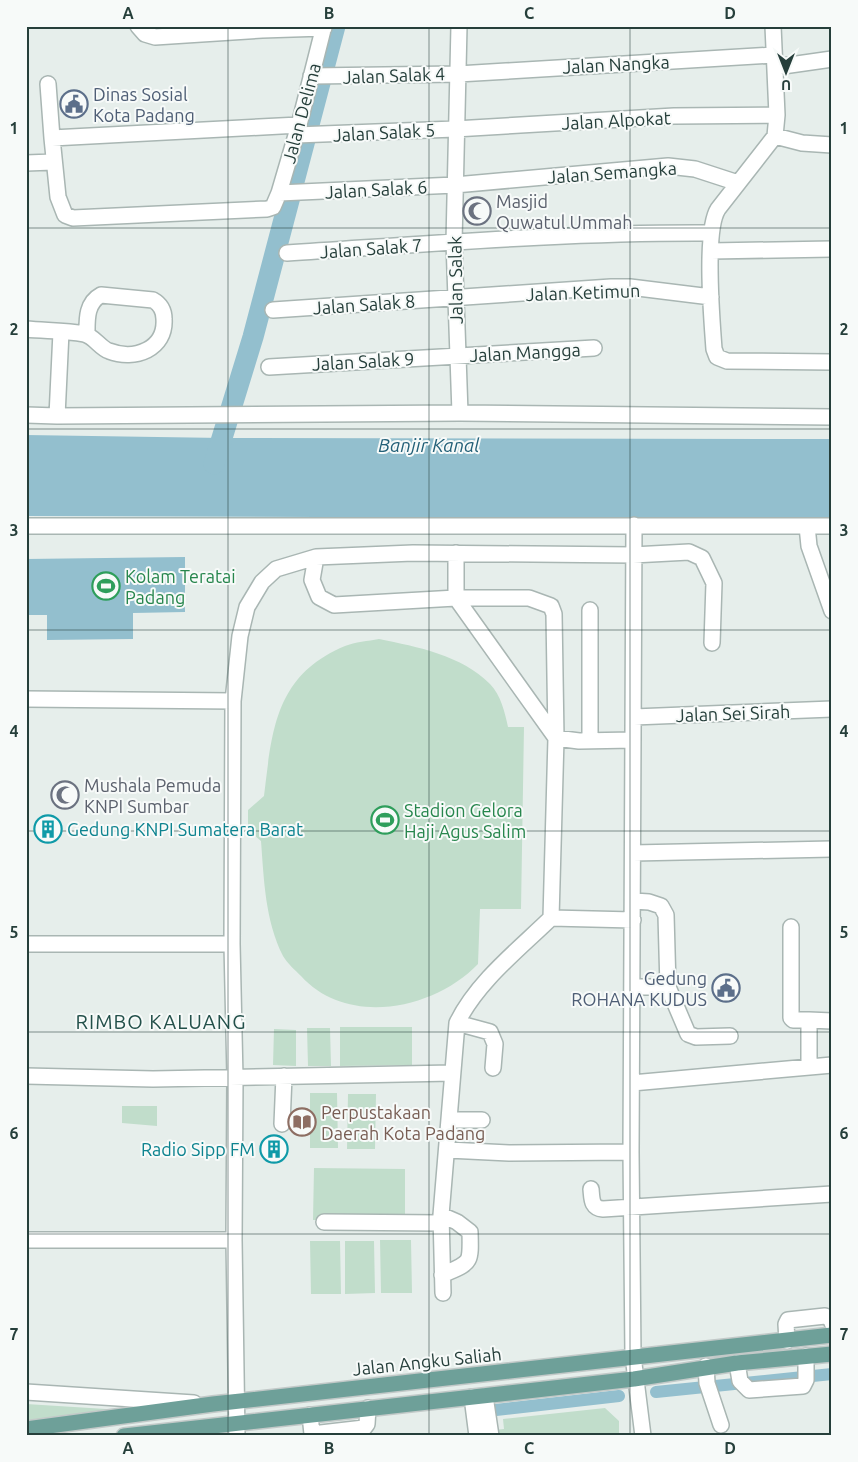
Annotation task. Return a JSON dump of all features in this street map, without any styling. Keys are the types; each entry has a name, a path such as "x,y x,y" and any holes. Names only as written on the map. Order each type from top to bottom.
{"main road":[{"name":"Jalan Angku Saliah","path":"26,1429 213,1404 832,1335"},
{"path":"124,1436 236,1429 310,1414 634,1379 739,1371 806,1363 832,1354"}],"street":[{"path":"138,26 145,34 155,37 324,27"},
{"name":"Jalan Salak","path":"459,26 455,129 454,298 460,413"},
{"path":"772,26 777,115 775,136 715,213 711,233 711,297 714,349 720,359 726,361 832,362"},
{"name":"Jalan Delima","path":"284,195 319,77 324,27"},
{"name":"Jalan Nangka","path":"458,74 832,59"},
{"name":"Jalan Salak 4","path":"319,77 458,74"},
{"path":"48,84 53,162 58,197 65,214 73,218 267,209 273,207 284,195"},
{"name":"Jalan Alpokat","path":"455,129 674,116 777,115"},
{"name":"Jalan Salak 5","path":"52,138 455,129"},
{"path":"775,136 793,141 832,145"},
{"path":"26,163 53,162"},
{"name":"Jalan Semangka","path":"454,185 668,166 694,169 738,183"},
{"name":"Jalan Salak 6","path":"284,195 454,185"},
{"name":"Jalan Salak 7","path":"287,253 454,242 660,233 711,233"},
{"path":"711,251 832,249"},
{"name":"Jalan Ketimun","path":"454,298 619,287 711,297"},
{"path":"26,329 87,334 111,352 142,353 159,341 163,331 163,313 158,302 152,300 101,295 95,299 88,312 87,334"},
{"name":"Jalan Salak 8","path":"273,310 454,298"},
{"path":"57,416 61,332"},
{"name":"Jalan Mangga","path":"456,356 594,348"},
{"name":"Jalan Salak 9","path":"269,367 456,356"},
{"path":"26,415 460,413 832,417"},
{"path":"634,525 634,902 631,1152 633,1356 634,1379 642,1436"},
{"path":"26,526 832,526"},
{"path":"807,526 809,546 832,611"},
{"path":"236,1429 235,1078 232,944 233,701 240,636 247,607 252,598 262,582 276,569 316,556 456,553 633,555 673,552 696,554 718,581 712,643"},
{"path":"456,553 456,598 556,738 590,741 633,740"},
{"path":"316,556 312,580 319,597 334,605 456,598 529,598 551,606 554,614 556,738 551,918 466,1005 457,1023 441,1219 443,1293"},
{"path":"590,610 590,741"},
{"path":"26,699 233,701"},
{"name":"Jalan Sei Sirah","path":"634,717 832,708"},
{"path":"633,854 832,849"},
{"path":"634,902 649,902 661,906 666,915 668,987 688,1034 696,1037 730,1036"},
{"path":"551,918 633,920"},
{"path":"791,927 791,1018 793,1020 832,1021"},
{"path":"26,944 232,944"},
{"path":"632,987 668,987"},
{"path":"809,1020 809,1067"},
{"path":"457,1023 490,1032 494,1044 493,1068"},
{"path":"632,1083 832,1065"},
{"path":"26,1076 235,1078 452,1073"},
{"path":"282,1124 284,1076"},
{"path":"450,1120 482,1120"},
{"path":"448,1150 509,1153 631,1152"},
{"path":"591,1189 592,1204 597,1209 832,1194"},
{"path":"324,1222 441,1219 457,1222 470,1232 471,1257 468,1262 442,1275"},
{"path":"26,1240 234,1240"},
{"path":"787,1341 786,1324 788,1320 826,1316 831,1319 832,1323"},
{"path":"739,1371 752,1391 802,1386 806,1363"},
{"path":"707,1374 722,1424"},
{"path":"26,1392 213,1404"},
{"path":"477,1436 479,1397"},
{"path":"479,1397 492,1436"},
{"path":"310,1414 312,1435 364,1428 367,1424 368,1408"}],"green space":[{"name":"Stadion Gelora Haji Agus Salim","path":"379,639 424,649 466,666 479,674 494,688 502,704 508,727 524,727 521,909 480,909 478,964 460,980 438,992 415,1001 390,1006 366,1007 342,1002 320,992 301,976 283,956 272,928 269,914 261,841 248,830 248,810 264,796 270,749 275,728 281,708 291,689 304,673 322,658 345,646"},
{"path":"340,1027 412,1027 412,1065 340,1066"},
{"path":"307,1028 330,1028 331,1066 308,1066"},
{"path":"274,1029 296,1030 296,1066 273,1065"},
{"path":"310,1093 337,1093 338,1148 310,1148"},
{"path":"348,1094 376,1094 375,1149 347,1149"},
{"path":"122,1106 157,1106 157,1126 122,1123"},
{"path":"314,1168 405,1169 405,1221 313,1220"},
{"path":"380,1240 411,1240 412,1293 381,1293"},
{"path":"310,1241 340,1241 341,1294 311,1294"},
{"path":"345,1241 374,1241 375,1293 345,1294"},
{"path":"26,1404 122,1410 26,1422"},
{"path":"605,1408 619,1421 619,1436 494,1436 495,1430 504,1429 503,1419"}],"water":[{"name":"Banjir Kanal","path":"26,435 223,438 832,439 832,519 26,516"},
{"name":"Kolam Teratai Padang","path":"185,557 185,612 133,613 133,639 47,640 47,615 26,615 26,559"}],"waterway":[{"path":"214,464 253,337 335,26"},
{"path":"656,1392 832,1374"},
{"path":"496,1410 619,1396"}],"place":[{"name":"Dinas Sosial Kota Padang","path":"74,104"},
{"name":"Masjid Quwatul Ummah","path":"477,211"},
{"name":"Kolam Teratai Padang","path":"106,586"},
{"name":"Mushala Pemuda KNPI Sumbar","path":"65,795"},
{"name":"Stadion Gelora Haji Agus Salim","path":"385,820"},
{"name":"Gedung KNPI Sumatera Barat","path":"48,829"},
{"name":"Gedung ROHANA KUDUS","path":"726,988"},
{"name":"Perpustakaan Daerah Kota Padang","path":"302,1122"},
{"name":"Radio Sipp FM","path":"274,1149"}],"district":[{"name":"RIMBO KALUANG","path":"161,1021"}]}
